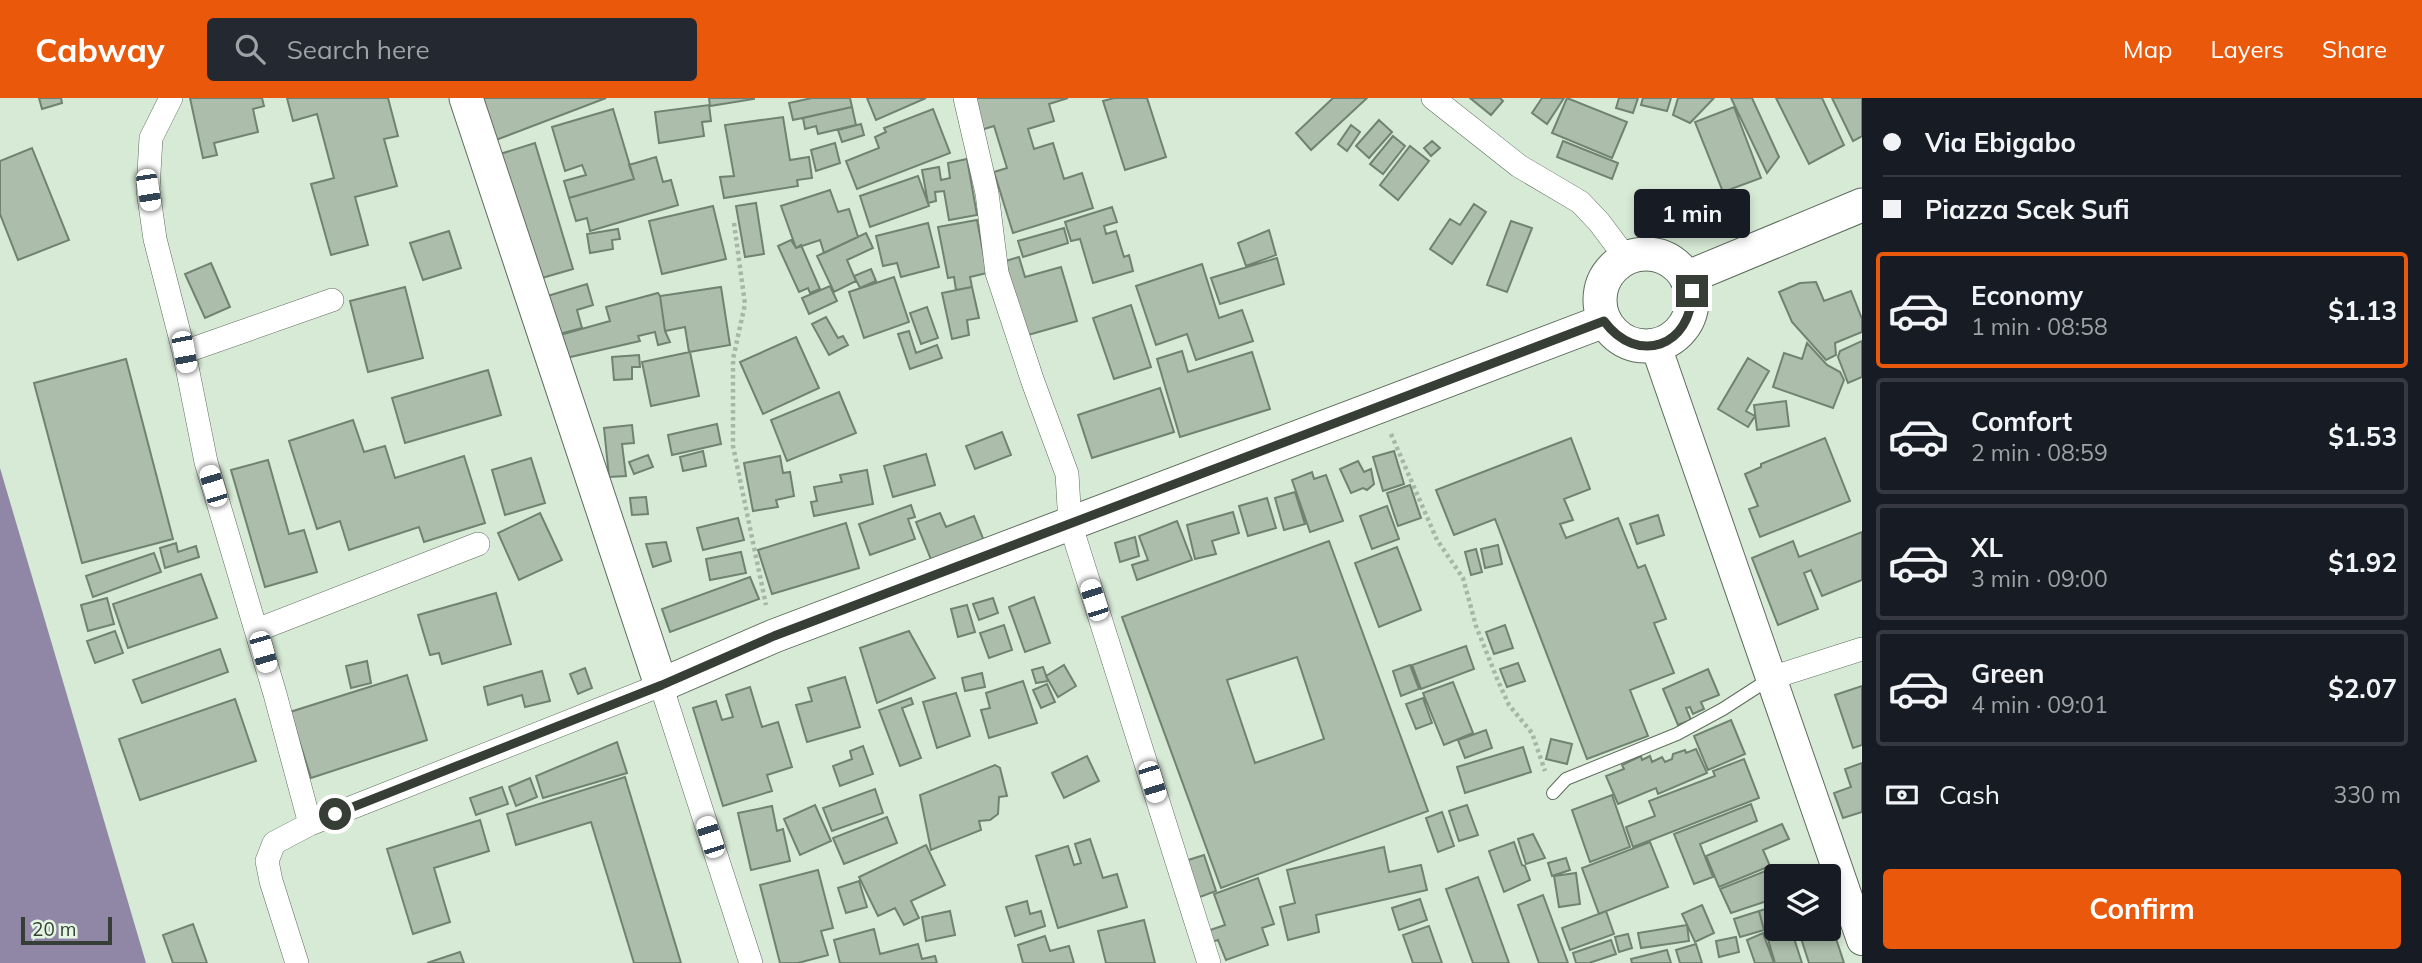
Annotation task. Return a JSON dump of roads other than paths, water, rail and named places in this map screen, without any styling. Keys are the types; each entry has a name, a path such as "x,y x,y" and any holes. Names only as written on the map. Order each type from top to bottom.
{"main road":[{"path":"466,98 662,685 774,636 1604,321"},
{"path":"1686,278 1862,205"},
{"path":"1653,254 1678,267 1686,278 1692,291 1688,320 1675,336 1656,346 1626,342 1604,321 1600,292 1605,278 1626,258 1653,254"}],"street":[{"path":"171,98 150,138 148,190 155,239 184,352 205,462 257,630 310,824"},
{"path":"965,98 987,193 997,272 1067,474 1069,523 1209,963"},
{"path":"1433,98 1518,166 1580,202 1626,258"},
{"path":"184,352 332,300"},
{"path":"1656,346 1862,940"},
{"path":"257,630 478,544"},
{"path":"1771,678 1862,649"},
{"path":"297,963 267,861 274,843 310,824 662,685 751,963"}],"lane":[{"path":"1553,793 1566,779 1677,734 1771,678"}]}
